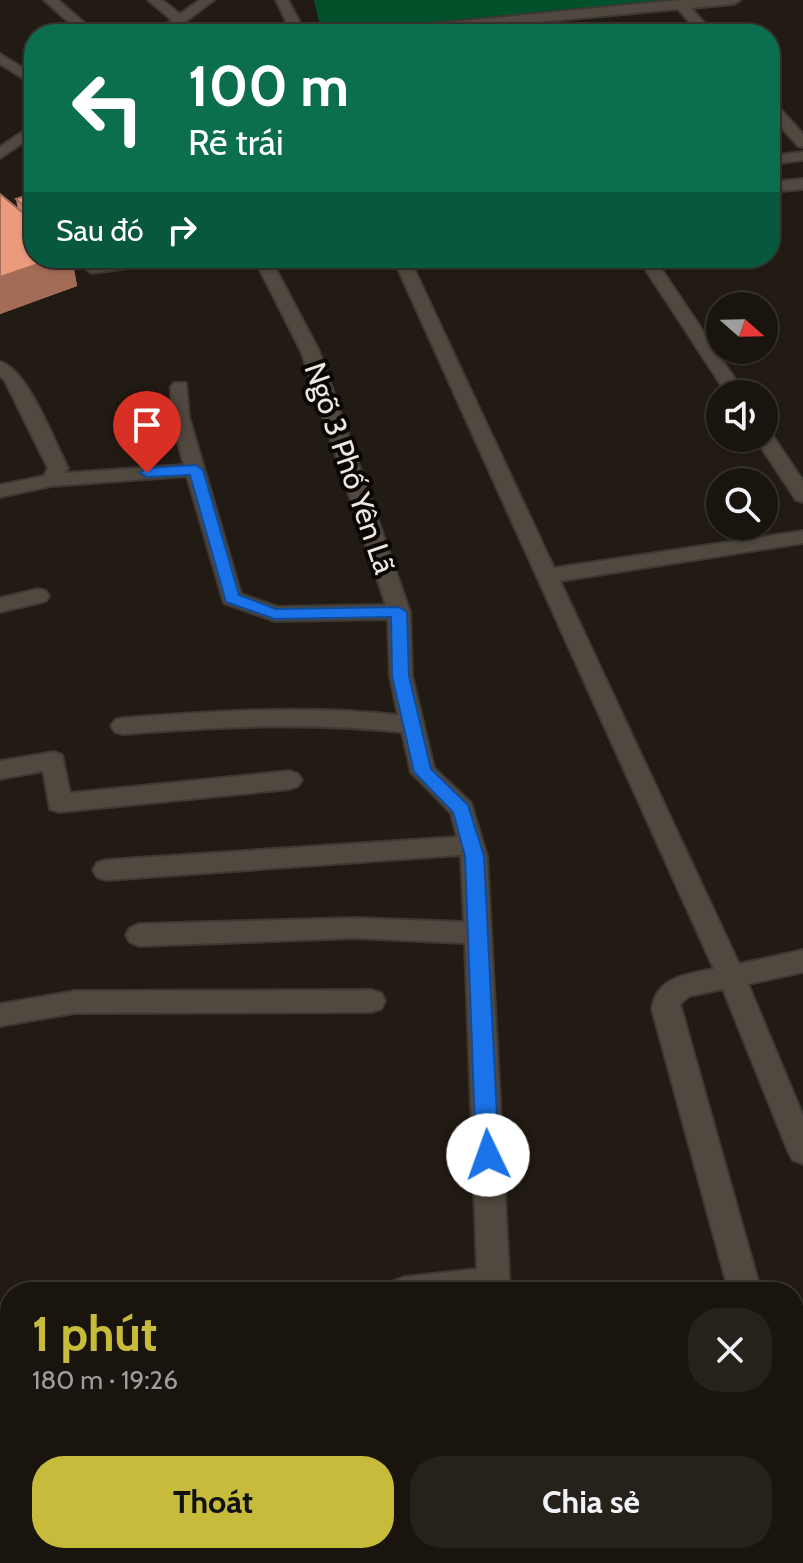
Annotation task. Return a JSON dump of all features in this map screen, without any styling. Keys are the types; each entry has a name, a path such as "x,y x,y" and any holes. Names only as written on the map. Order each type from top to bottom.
{"street":[{"path":"50,0 78,24"},
{"path":"154,0 180,20"},
{"path":"175,24 208,0"},
{"path":"282,0 294,24"},
{"path":"455,24 734,0"},
{"path":"681,4 698,24"},
{"path":"490,20 493,24"},
{"path":"0,58 24,74"},
{"path":"0,74 20,71"},
{"path":"780,117 803,143"},
{"path":"0,154 24,136"},
{"path":"780,159 803,156"},
{"path":"780,186 803,184"},
{"name":"Ngõ 3 Phố Yên Lã","path":"267,268 310,351 399,612 401,676 423,772 462,809 471,845 478,933 493,1282"},
{"path":"406,268 732,978 803,1151"},
{"path":"653,268 727,380"},
{"path":"0,367 13,378 58,468 51,480"},
{"path":"180,387 180,417 232,598 275,614 399,612"},
{"path":"774,452 803,496"},
{"path":"0,491 51,480 196,470"},
{"path":"548,576 803,537"},
{"path":"0,605 38,596"},
{"path":"123,726 237,718 359,718 412,725"},
{"path":"0,770 54,761 59,803 290,780"},
{"path":"106,870 471,845"},
{"path":"139,935 355,928 478,933"},
{"path":"742,1282 666,1009 667,999 681,987 803,961"},
{"path":"0,1015 75,1002 371,1001"}],"green space":[{"path":"314,0 685,0 428,24 320,24"}],"building":[{"path":"0,194 24,214 24,268 27,268 0,277"},
{"path":"24,196 24,207 16,199"}],"route":[{"path":"147,473 196,470 232,598 275,614 399,612 401,676 423,772 462,809 474,856 488,1155"}]}
